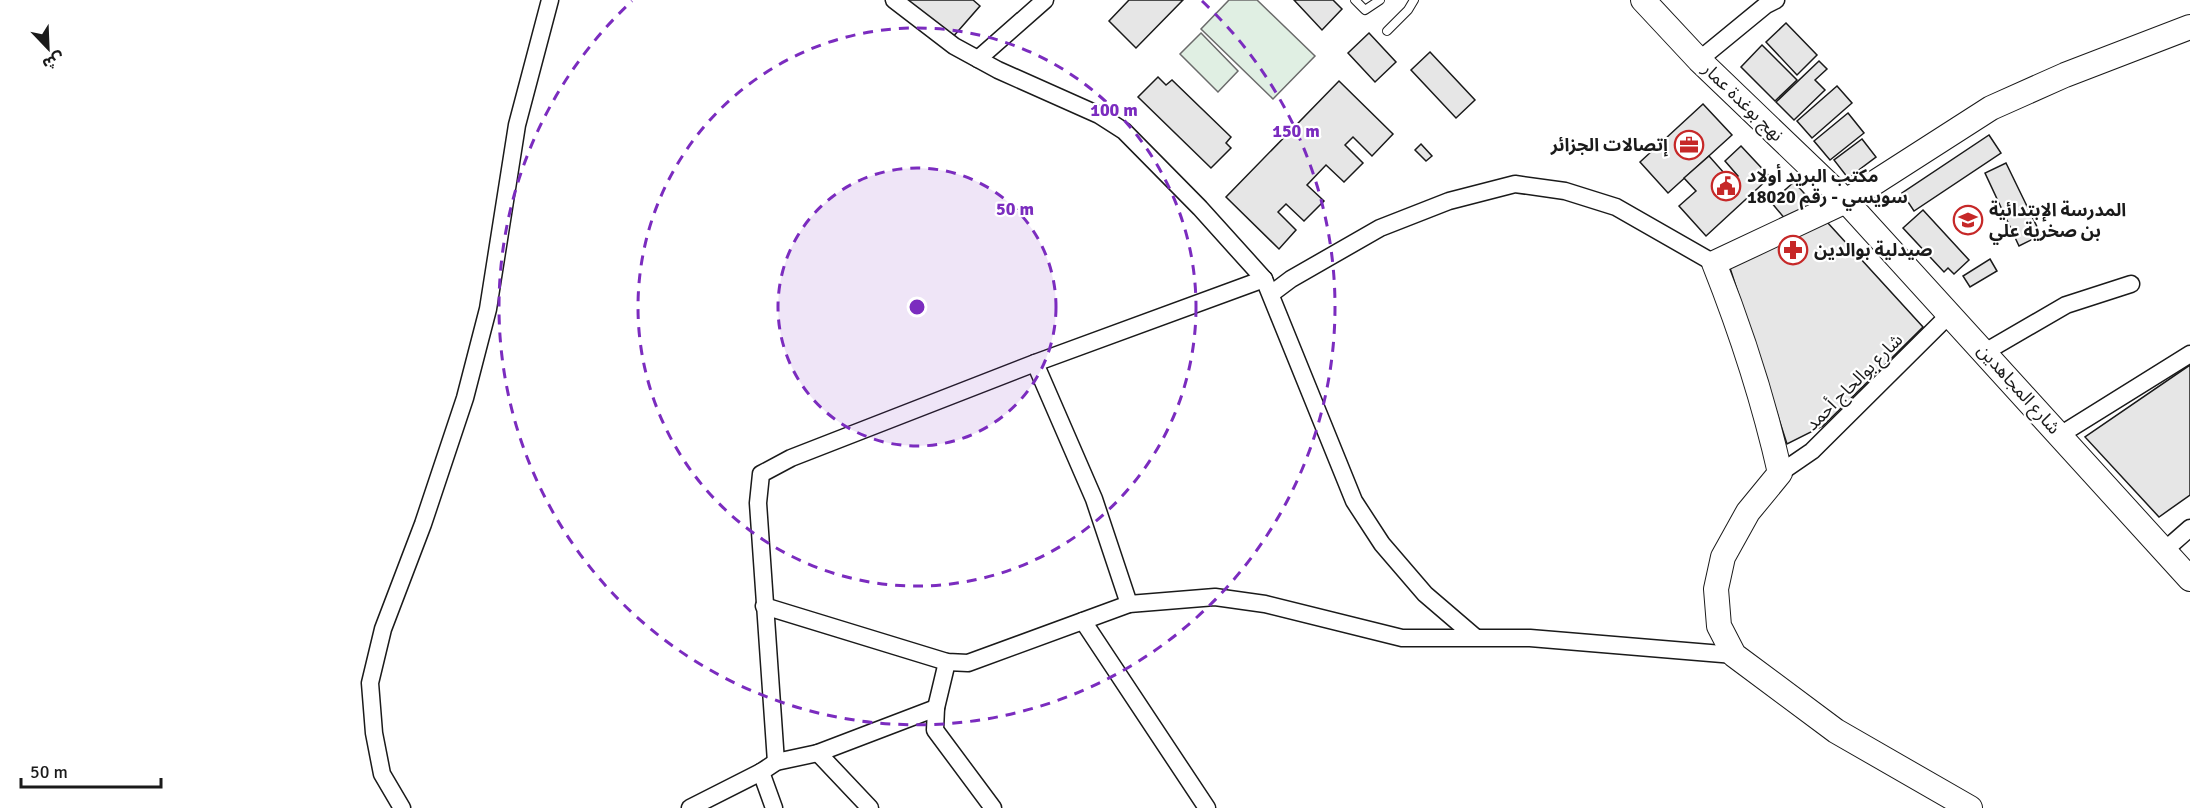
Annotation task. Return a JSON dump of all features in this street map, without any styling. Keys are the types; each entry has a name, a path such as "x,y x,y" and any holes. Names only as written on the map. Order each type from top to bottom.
{"main road":[{"name":"نهج بوغدة عمار","path":"1643,0 1699,60 1846,201"},
{"path":"1970,808 1836,731 1734,655 1719,626 1716,589 1723,557 1748,512 1780,473 1770,426 1732,308 1714,263 1846,201 1991,108 2066,75 2190,27"},
{"name":"شارع المجاهدين","path":"1846,201 2166,549 2190,579"}],"street":[{"path":"402,808 381,774 374,733 370,683 383,629 420,532 465,398 488,309 517,124 550,0"},
{"path":"894,0 954,46 1099,115 1124,131 1200,208 1267,287 1354,501 1382,544 1425,594 1474,636"},
{"path":"978,59 1046,0"},
{"path":"1699,60 1766,5 1776,0"},
{"path":"776,762 769,633 764,606 758,503 761,474 791,458 1035,363 1291,279 1380,228 1449,201 1515,184 1565,191 1616,207 1714,263"},
{"path":"1985,352 2066,305 2131,284"},
{"name":"شارع بوالحاج أحمد","path":"1780,473 1812,451 1950,314"},
{"path":"2060,435 2190,354"},
{"path":"1035,363 1094,499 1130,604"},
{"path":"2166,549 2190,528"},
{"path":"764,606 947,662 968,663 1130,604 1215,597 1265,604 1402,638 1474,636 1594,642 1734,655"},
{"path":"1083,621 1207,808"},
{"path":"947,662 936,708 935,730 993,808"},
{"path":"690,808 776,762 818,753 936,708"},
{"path":"818,753 870,808"},
{"path":"761,772 774,808"}],"lane":[{"path":"1355,0 1365,10 1380,0"},
{"path":"1387,31 1408,10 1414,0"}],"green space":[{"path":"1229,0 1257,0 1315,56 1273,99 1201,29"},
{"path":"1201,33 1238,71 1218,92 1180,54"}],"building":[{"path":"903,0 973,0 980,6 952,38"},
{"path":"1129,0 1183,0 1136,48 1109,21"},
{"path":"1294,0 1333,0 1342,9 1322,30"},
{"path":"1786,23 1817,55 1797,75 1766,42"},
{"path":"1369,33 1396,62 1375,82 1348,53"},
{"path":"1762,45 1797,80 1775,101 1741,67"},
{"path":"1430,52 1475,100 1456,118 1411,70"},
{"path":"1819,61 1827,69 1815,80 1825,90 1794,120 1776,102"},
{"path":"1158,77 1166,85 1172,80 1231,137 1226,143 1231,148 1211,168 1138,97"},
{"path":"1339,81 1393,134 1372,156 1353,137 1345,145 1363,163 1344,182 1326,165 1307,185 1324,201 1304,221 1286,204 1278,212 1296,230 1279,249 1226,197"},
{"path":"1837,86 1852,103 1812,138 1797,121"},
{"name":"إتصالات الجزائر","path":"1703,104 1732,135 1668,193 1640,162"},
{"path":"1848,113 1864,133 1830,160 1814,141"},
{"path":"1989,135 2001,153 1914,211 1902,193"},
{"path":"1862,139 1876,157 1848,178 1834,160"},
{"path":"1421,144 1432,156 1426,161 1415,150"},
{"name":"مكتب البريد أولاد سويسي - رقم 18020","path":"1741,146 1770,177 1706,236 1679,206 1696,191 1684,178 1709,156 1732,182 1738,176 1725,161"},
{"path":"2006,163 2041,235 2019,246 1985,173"},
{"path":"1794,182 1813,203 1786,220 1771,202"},
{"path":"1923,210 1969,260 1954,274 1948,268 1944,272 1903,228"},
{"path":"1827,222 1923,327 1823,426 1787,444 1730,268"},
{"path":"1990,259 1997,271 1970,287 1963,276"},
{"path":"2190,365 2190,495 2159,517 2085,437"}],"place":[{"name":"إتصالات الجزائر","path":"1689,145"},
{"name":"مكتب البريد أولاد سويسي - رقم 18020","path":"1726,186"},
{"name":"المدرسة الإبتدائية بن صخرية علي","path":"1968,220"},
{"name":"صيدلية بوالدين","path":"1793,250"}]}
